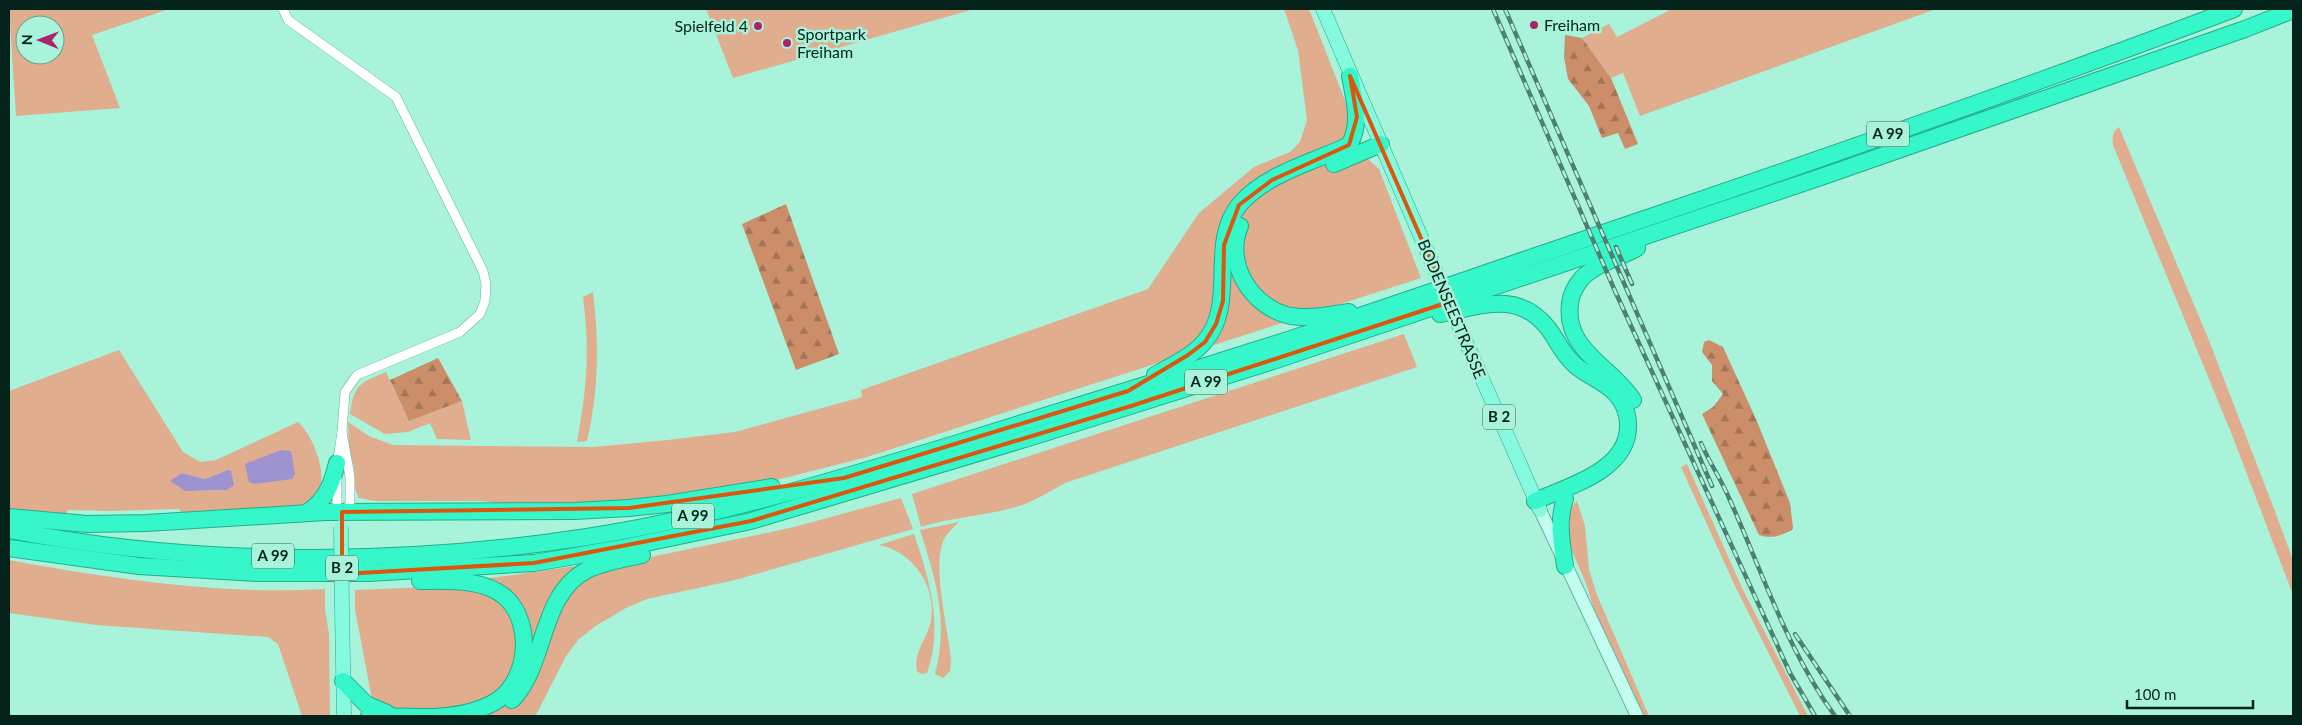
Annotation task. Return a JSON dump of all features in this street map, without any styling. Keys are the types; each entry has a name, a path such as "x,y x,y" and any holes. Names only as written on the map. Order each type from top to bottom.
{"highway":[{"name":"A 99","path":"9,530 119,546 206,554 302,557 432,554 539,544 634,528 748,503 844,478 1128,391 1390,307 1773,175 2234,9"},
{"name":"A 99","path":"9,548 139,566 258,573 334,574 534,563 622,548 751,521 1038,436 1667,229 2226,36 2293,10"},
{"path":"1350,76 1357,117 1355,134 1350,149"},
{"path":"1378,139 1350,149 1254,203 1244,217 1238,231 1236,246 1237,262 1241,275 1251,294 1267,306 1291,316 1313,317 1390,307"},
{"path":"1128,391 1188,355 1205,342 1216,324 1223,301 1224,244 1229,226 1239,205 1257,188 1272,180 1328,161"},
{"path":"1538,506 1585,485 1603,482 1624,466 1636,444 1639,420 1633,400 1626,389 1578,343 1570,319 1570,301 1575,288 1589,272 1627,254 1667,229"},
{"path":"1374,326 1494,303 1511,304 1531,312 1548,328 1573,364 1616,393 1627,414 1628,430 1625,444 1617,458 1585,485"},
{"path":"306,513 316,507 323,498 333,480 340,459"},
{"path":"9,517 86,524 146,523 306,513 342,520 629,508 797,482 844,478"},
{"path":"1563,494 1560,528 1565,566"},
{"path":"491,716 500,711 526,682 557,601 578,575 588,569 615,561 703,540 751,521"},
{"path":"334,574 369,581 456,581 481,585 504,597 521,621 525,637 521,667 508,690 495,702 473,711 444,716 369,716"},
{"path":"343,681 366,704 399,716"}],"main road":[{"name":"BODENSEESTRASSE","path":"1323,9 1350,76 1538,506 1636,716"},
{"name":"B 2","path":"342,520 344,716"}],"street":[{"path":"283,9 288,20 396,97 483,271 486,284 485,301 480,314 460,332 357,375 351,381 345,392 340,459 337,506 342,520"},
{"path":"340,459 350,476 350,505 342,520"}],"highlighted area":[{"path":"1350,76 1449,302 1131,406 751,521 534,563 342,574 342,512 629,508 844,478 1128,391 1188,355 1205,342 1216,324 1223,301 1224,245 1239,205 1272,180 1349,145 1357,117"}],"shaded area":[{"path":"9,9 169,9 92,35 120,108 16,116"},
{"name":"Sportpark Freiham","path":"706,9 974,9 733,78"},
{"path":"1284,9 1309,9 1368,159 1379,169 1421,278 867,457 757,485 664,501 517,506 484,501 374,501 359,498 355,489 354,466 349,451 348,422 369,436 393,445 593,447 735,432 862,397 861,390 1148,289 1199,213 1254,167 1290,152 1300,142 1307,120 1298,50"},
{"path":"1672,9 1936,9 1640,116 1623,73 1611,78 1582,38 1609,24 1617,37"},
{"path":"2119,127 2208,338 2276,514 2293,560 2293,595 2234,440 2113,145 2113,135"},
{"path":"593,292 597,348 594,404 587,441 577,442 583,404 587,353 583,297"},
{"path":"1404,334 1417,367 1065,483 1035,500 1016,507 921,527 912,494"},
{"path":"119,350 183,452 200,462 216,460 298,422 308,434 316,450 321,475 320,484 312,504 183,514 179,509 68,510 65,515 9,509 9,391","holes":["228,470 227,490 196,491 182,473 205,479"]},
{"path":"386,372 409,421 462,401 471,440 437,439 430,423 408,432 385,434 350,414 356,390 364,382"},
{"path":"281,450 291,451 295,474 292,479 254,484 249,482 245,464"},
{"path":"1687,464 1742,588 1808,716 1800,716 1735,586 1681,467"},
{"path":"228,470 231,471 234,485 227,490 185,491 170,481 182,473 205,479"},
{"path":"901,498 913,529 735,580 647,599 626,608 597,625 579,639 566,656 536,715 375,716 355,609 355,590 429,587 589,564 646,558 790,528"},
{"path":"1577,501 1585,526 1589,570 1597,595 1649,716 1644,716 1594,609 1587,586 1567,539 1570,508"},
{"path":"959,522 944,539 940,551 940,581 951,661 950,671 943,678 935,674 941,637 939,601 920,530"},
{"path":"914,534 929,585 934,620 932,656 927,673 921,674 917,671 916,664 931,620 932,607 930,595 920,572 912,562 902,554 879,545"},
{"path":"9,560 167,584 246,590 325,589 325,609 329,634 330,716 302,716 278,644 268,637 96,625 9,613"}],"green space":[{"path":"1565,35 1582,38 1611,78 1638,144 1625,149 1618,133 1602,138 1589,106 1568,79 1564,57"},
{"path":"786,204 839,354 796,370 742,224"},
{"path":"1709,340 1723,347 1756,419 1790,503 1793,528 1784,534 1772,537 1759,535 1702,414 1713,407 1723,394 1712,381 1712,365 1702,352 1704,342"},
{"path":"438,358 462,401 409,421 390,380"}],"railway":[{"path":"1493,9 1615,291 1790,673 1815,716"},
{"path":"1505,9 1712,486"},
{"path":"1616,247 1632,284"},
{"path":"1701,443 1726,491 1789,637 1818,691 1835,716"},
{"path":"1795,634 1850,716"}],"place":[{"name":"Freiham","path":"1534,25"},
{"name":"Spielfeld 4","path":"758,26"},
{"name":"Sportpark Freiham","path":"787,43"}]}
